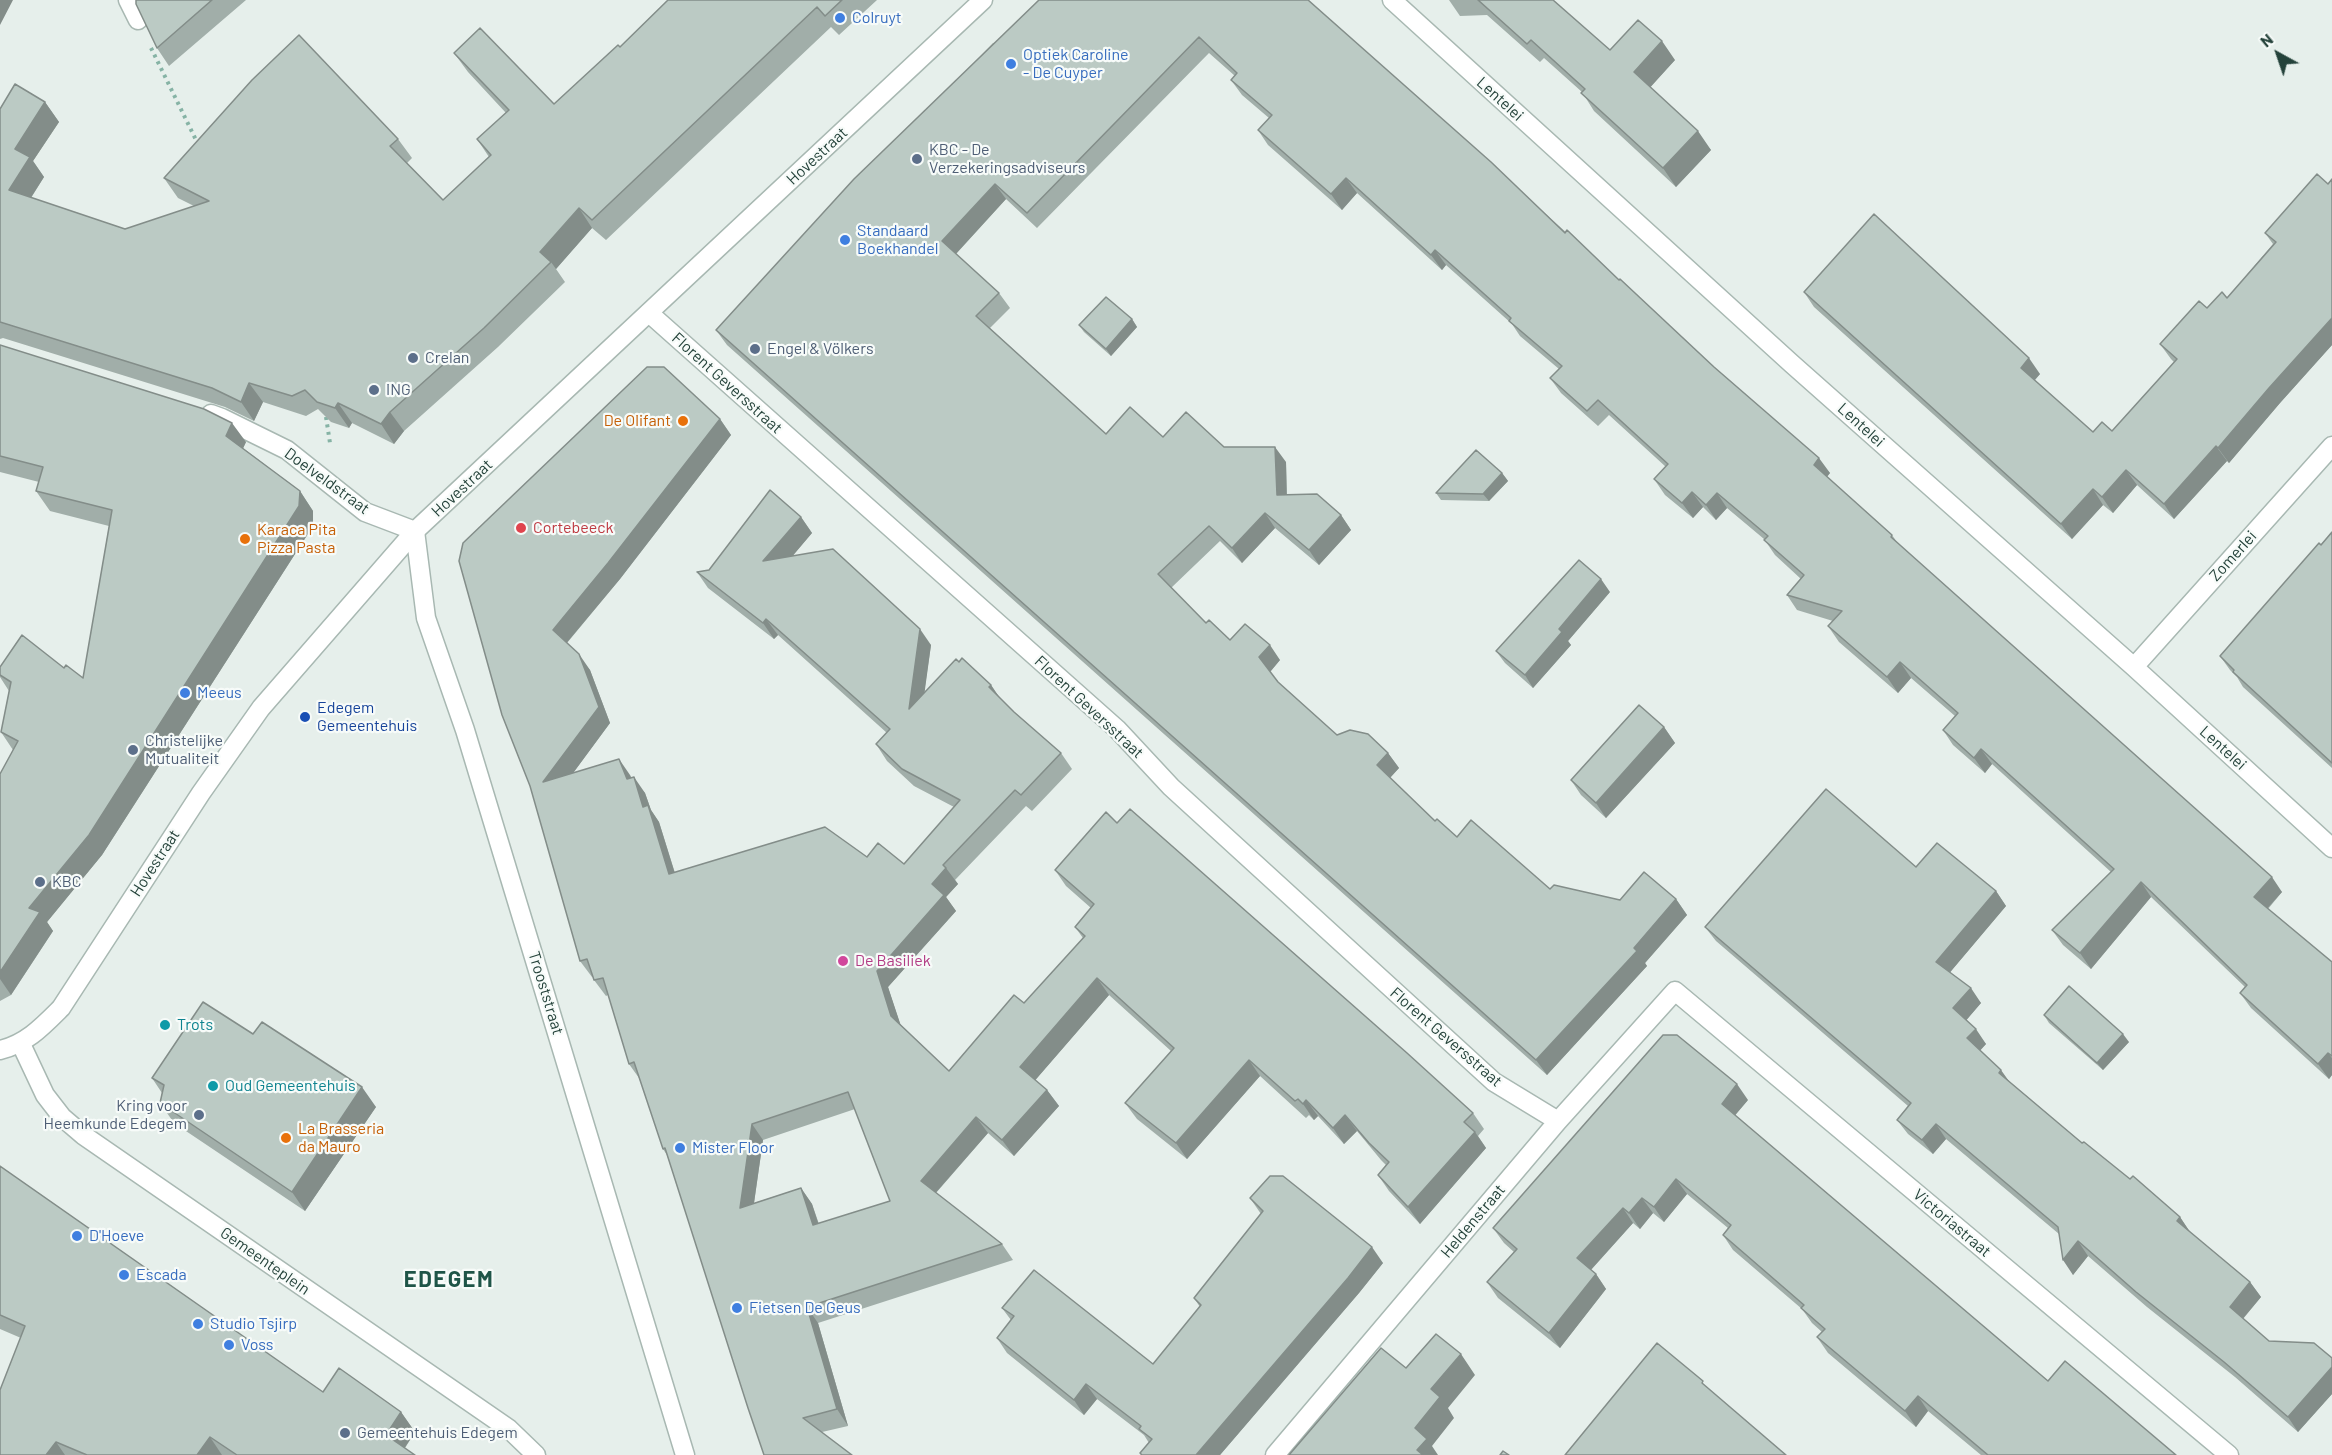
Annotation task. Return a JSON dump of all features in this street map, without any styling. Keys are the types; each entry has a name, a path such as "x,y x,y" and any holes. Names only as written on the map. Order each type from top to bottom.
{"street":[{"path":"128,0 138,20"},
{"name":"Hovestraat","path":"21,1044 61,1008 201,793 261,708 415,531 983,0"},
{"name":"Lentelei","path":"1392,0 1792,364 2134,667 2332,848"},
{"name":"Florent Geversstraat","path":"649,313 1117,729 1171,787 1494,1082 1558,1121"},
{"name":"Doelveldstraat","path":"189,408 222,418 286,450 365,512 415,531"},
{"name":"Zomerlei","path":"2134,667 2332,446"},
{"name":"Trooststraat","path":"415,531 426,618 478,773 685,1455"},
{"name":"Heldenstraat","path":"1275,1455 1558,1121 1675,991"},
{"name":"Victoriastraat","path":"1675,991 2229,1455"},
{"path":"0,1050 21,1044"},
{"name":"Gemeenteplein","path":"21,1044 45,1095 62,1117 83,1135 509,1429 536,1455"}],"path":[{"path":"138,20 198,145"}],"building":[{"path":"136,0 212,0 157,48"},
{"path":"668,0 842,0 825,16 817,7 592,220 579,208 540,252 551,262 484,328 390,412 381,424 338,403 335,408 317,402 305,390 292,396 249,383 241,402 212,388 0,322 0,109 15,84 45,102 15,149 30,157 9,190 125,229 209,201 164,178 252,80 299,35 398,139 390,146 443,200 491,155 477,139 509,110 454,53 480,28 554,104 618,45 620,47"},
{"path":"1039,0 1308,0 1491,162 1565,233 1567,230 1714,367 1819,458 1814,465 1892,535 1891,537 2272,877 2254,897 2332,962 2332,1056 2328,1053 2318,1064 2240,993 2247,985 2141,882 2080,953 2052,930 2114,869 1981,749 1974,758 1943,730 1958,713 1900,662 1887,677 1828,626 1842,611 1787,595 1804,575 1764,540 1768,536 1717,493 1706,505 1692,492 1682,503 1654,479 1668,464 1598,400 1587,411 1550,378 1562,366 1509,321 1511,318 1435,250 1431,255 1346,178 1331,194 1258,130 1272,115 1231,80 1237,73 1199,37 1027,213 995,184 942,241 999,293 976,316 1106,434 1130,407 1163,437 1186,412 1224,447 1275,447 1277,495 1317,494 1341,515 1309,550 1265,513 1232,548 1209,526 1158,574 1206,623 1209,620 1230,640 1245,624 1270,645 1259,657 1278,682 1337,735 1350,730 1368,734 1388,753 1377,765 1435,821 1437,819 1457,837 1471,820 1550,889 1554,885 1620,900 1644,872 1676,899 1634,948 1637,951 1536,1060 716,330 854,179"},
{"path":"1478,0 1553,0 1610,50 1638,20 1662,41 1634,72 1698,131 1663,168 1581,93 1585,89 1531,40 1527,44"},
{"path":"2317,174 2328,184 2332,179 2332,318 2218,448 2216,446 2164,504 2126,470 2102,497 2093,489 2061,524 1804,292 1874,214 2029,358 2021,368 2093,432 2102,422 2112,431 2177,359 2160,344 2199,301 2207,308 2222,292 2227,298 2276,242 2265,233"},
{"path":"1106,297 1132,319 1106,349 1079,325"},
{"path":"0,345 204,409 232,423 226,436 300,491 299,506 89,835 29,908 40,912 0,972 0,774 18,741 1,732 11,682 0,675 0,667 22,635 64,668 66,665 83,678 112,510 36,491 43,467 0,456"},
{"path":"647,367 664,367 720,419 553,630 579,654 599,707 543,782 619,759 627,779 634,777 643,807 648,805 669,874 825,827 867,857 878,843 904,864 960,800 902,769 876,744 890,729 766,619 763,623 697,572 709,570 770,490 801,517 763,561 833,549 920,629 909,709 956,659 959,662 962,658 991,685 989,687 1014,712 1061,753 1021,795 1015,790 943,865 946,868 932,884 944,895 877,971 891,1016 949,1071 1014,995 1024,1003 1085,936 1075,927 1094,904 1055,870 1106,812 1117,823 1130,809 1473,1113 1464,1122 1475,1132 1408,1207 1378,1175 1389,1162 1345,1115 1333,1128 1306,1100 1303,1104 1298,1099 1295,1101 1249,1060 1176,1143 1125,1103 1174,1048 1097,978 1020,1067 1047,1090 1002,1140 976,1117 921,1181 1002,1244 807,1307 837,1409 803,1418 852,1455 764,1455 665,1148 663,1149 634,1062 629,1064 603,978 594,980 587,959 580,961 530,786 502,715 459,561 463,543","holes":["848,1092 890,1201 813,1225 801,1188 740,1208 752,1124"]},
{"path":"1476,450 1502,473 1483,494 1436,493"},
{"path":"2332,532 2332,763 2233,672 2234,670 2220,656 2319,543 2321,545"},
{"path":"1579,560 1601,579 1559,629 1562,632 1525,675 1496,651"},
{"path":"1639,705 1664,727 1596,803 1571,780"},
{"path":"1826,789 1916,867 1937,843 1996,891 1936,962 1971,988 1953,1008 1976,1029 1967,1038 2001,1070 1999,1073 2082,1143 2084,1142 2130,1179 2133,1176 2180,1217 2177,1221 2250,1282 2230,1307 2269,1341 2314,1343 2332,1358 2332,1367 2288,1417 2224,1362 2136,1292 2078,1241 2063,1260 2058,1227 1936,1124 1922,1140 1897,1120 1911,1103 1705,927"},
{"path":"2069,986 2123,1034 2097,1063 2044,1015"},
{"path":"203,1002 253,1034 262,1022 362,1087 292,1192 160,1103 164,1085 152,1078"},
{"path":"1663,1035 1677,1035 1737,1084 1722,1104 2048,1381 2065,1361 2176,1455 1988,1455 1918,1396 1905,1411 1817,1337 1825,1329 1801,1308 1804,1305 1723,1235 1731,1225 1676,1179 1654,1207 1642,1198 1629,1213 1623,1208 1577,1258 1596,1274 1549,1333 1487,1282 1517,1249 1493,1228"},
{"path":"0,1166 323,1392 339,1368 401,1412 386,1435 415,1455 237,1455 210,1437 197,1455 87,1455 56,1442 46,1455 0,1455 0,1390 25,1326 0,1315"},
{"path":"1270,1176 1283,1176 1372,1247 1196,1455 1142,1455 1140,1453 1152,1439 1139,1429 1141,1426 1086,1384 1074,1400 997,1338 1014,1316 1002,1308 1034,1270 1153,1364 1201,1305 1194,1298 1263,1211 1250,1198"},
{"path":"1436,1334 1461,1354 1431,1389 1440,1397 1415,1428 1427,1439 1417,1450 1423,1455 1289,1455 1381,1348 1406,1368"},
{"path":"1657,1343 1703,1381 1702,1383 1786,1455 1565,1455"}],"place":[{"name":"Colruyt","path":"840,18"},
{"name":"Optiek Caroline - De Cuyper","path":"1011,64"},
{"name":"KBC - De Verzekeringsadviseurs","path":"917,159"},
{"name":"Standaard Boekhandel","path":"845,240"},
{"name":"Engel & Völkers","path":"755,349"},
{"name":"Crelan","path":"413,358"},
{"name":"ING","path":"374,390"},
{"name":"De Olifant","path":"683,421"},
{"name":"Cortebeeck","path":"521,528"},
{"name":"Karaca Pita Pizza Pasta","path":"245,539"},
{"name":"Meeus","path":"185,693"},
{"name":"Edegem Gemeentehuis","path":"305,717"},
{"name":"Christelijke Mutualiteit","path":"133,750"},
{"name":"KBC","path":"40,882"},
{"name":"De Basiliek","path":"843,961"},
{"name":"Trots","path":"165,1025"},
{"name":"Oud Gemeentehuis","path":"213,1086"},
{"name":"Kring voor Heemkunde Edegem","path":"199,1115"},
{"name":"La Brasseria da Mauro","path":"286,1138"},
{"name":"Mister Floor","path":"680,1148"},
{"name":"D'Hoeve","path":"77,1236"},
{"name":"Escada","path":"124,1275"},
{"name":"Fietsen De Geus","path":"737,1308"},
{"name":"Studio Tsjirp","path":"198,1324"},
{"name":"Voss","path":"229,1345"},
{"name":"Gemeentehuis Edegem","path":"345,1433"}],"district":[{"name":"EDEGEM","path":"449,1280"}]}
